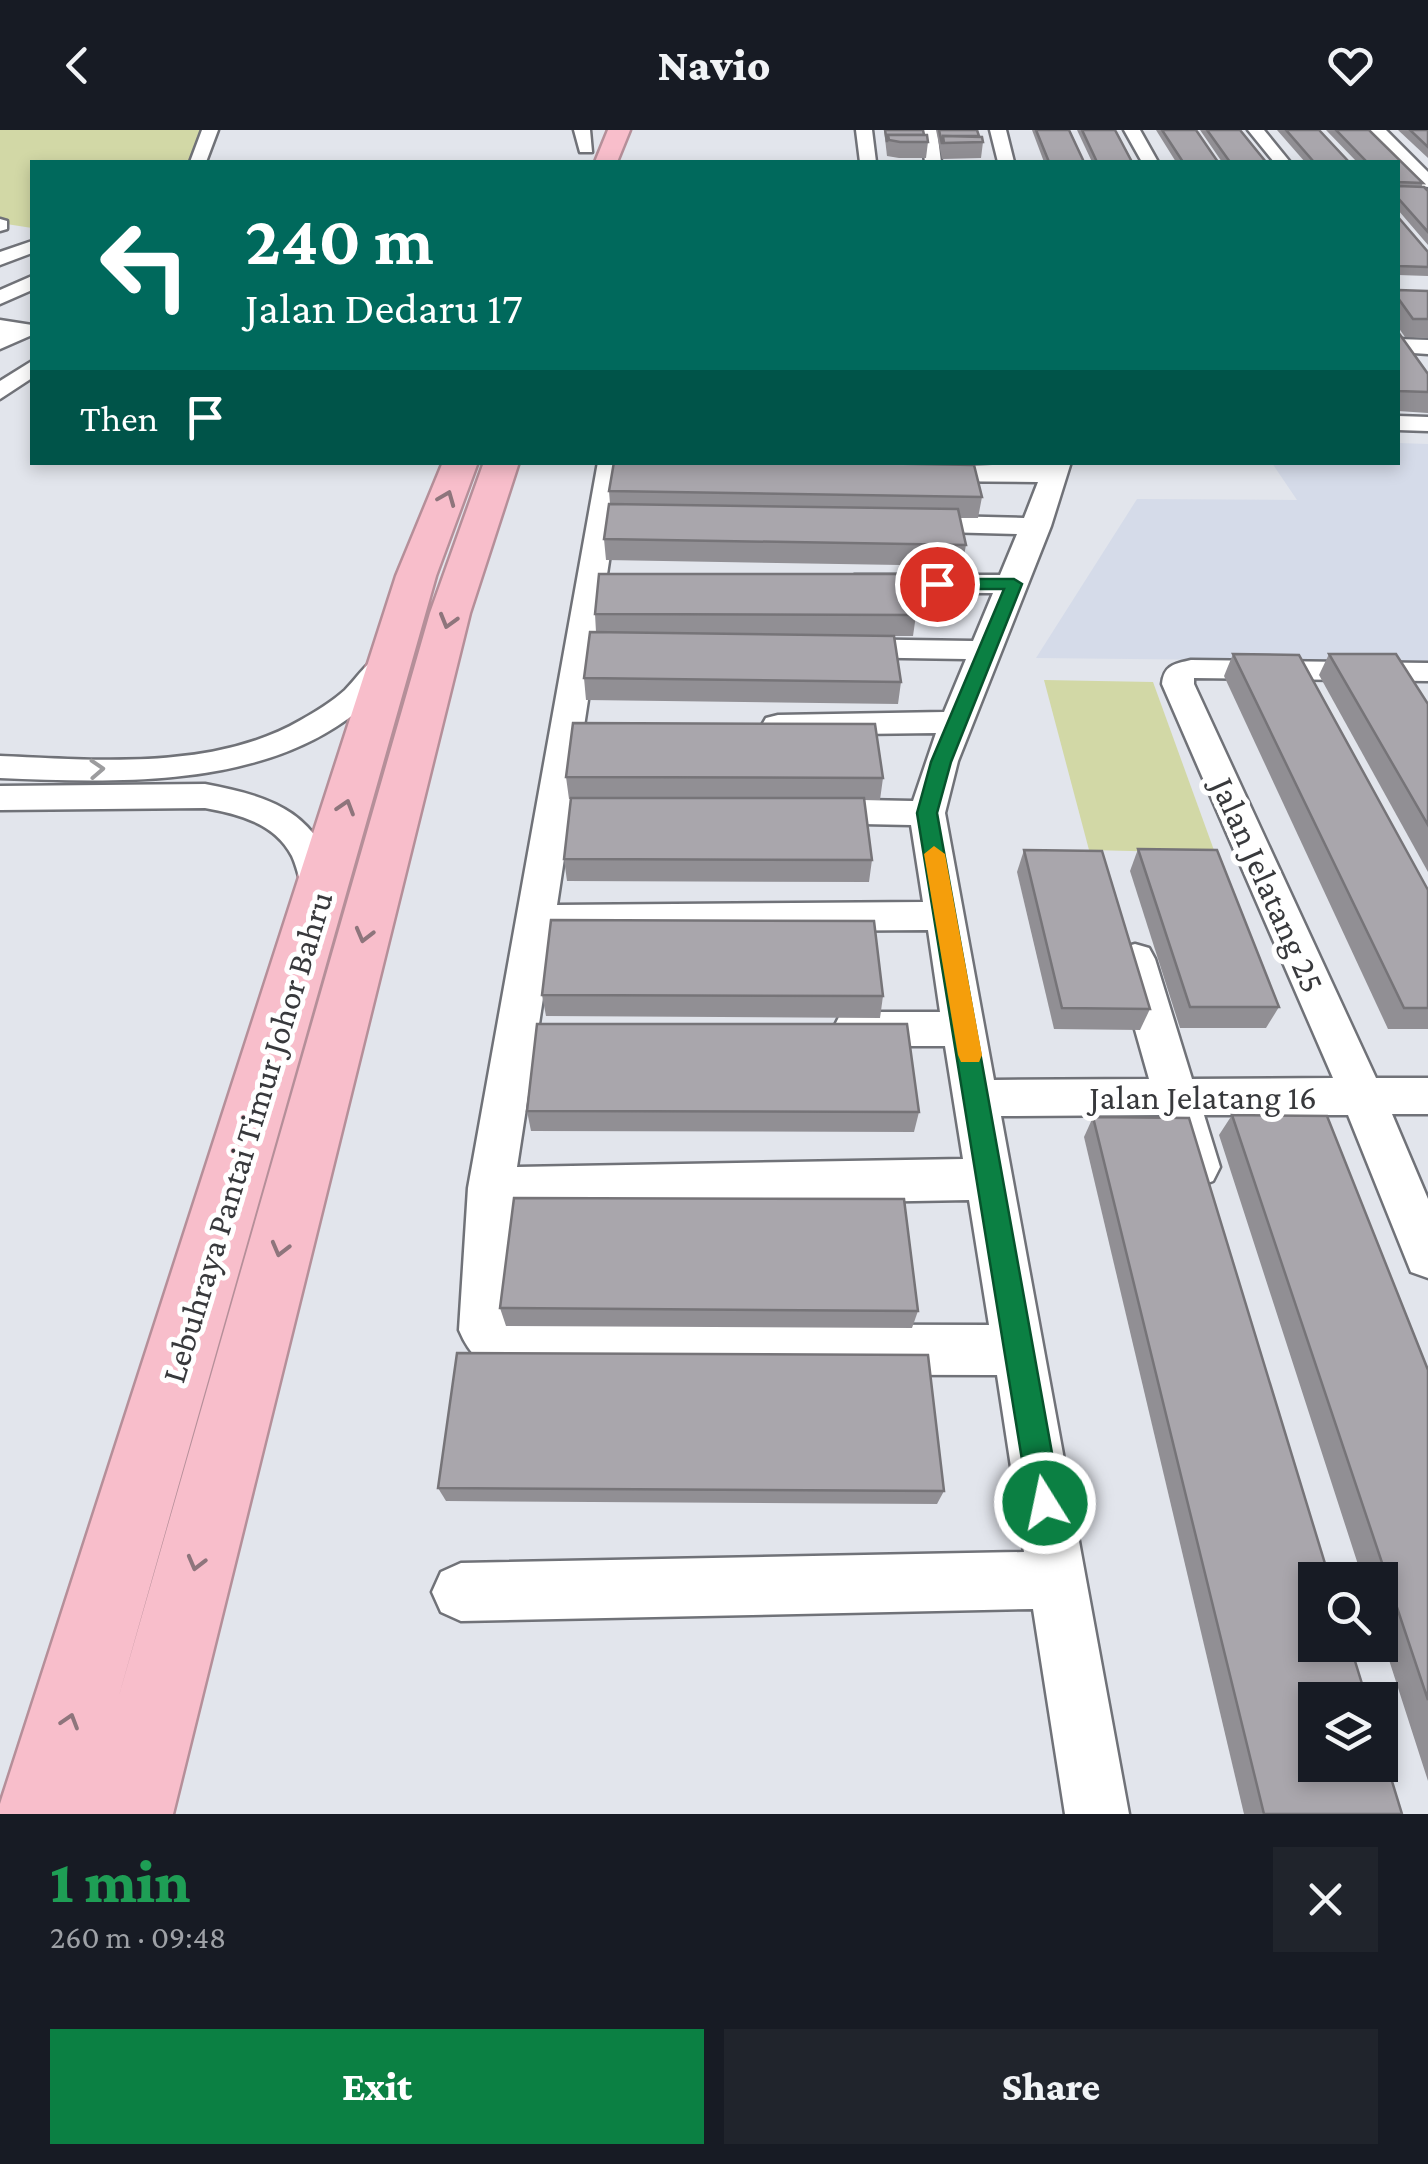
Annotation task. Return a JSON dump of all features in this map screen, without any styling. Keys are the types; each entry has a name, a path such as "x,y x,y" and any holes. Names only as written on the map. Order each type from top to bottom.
{"highway":[{"path":"607,160 619,130"},
{"name":"Lebuhraya Pantai Timur Johor Bahru","path":"42,1814 416,576 460,465"},
{"name":"Lebuhraya Pantai Timur Johor Bahru","path":"129,1814 450,614 501,465"}],"street":[{"path":"199,160 210,130"},
{"path":"864,130 868,160"},
{"path":"928,130 933,160"},
{"path":"998,130 1006,160"},
{"path":"1132,130 1149,160"},
{"path":"1256,130 1280,160"},
{"path":"1377,130 1423,189"},
{"path":"0,227 30,232"},
{"path":"0,259 30,248"},
{"path":"0,298 30,283"},
{"path":"0,326 25,330 0,342"},
{"path":"1410,358 1428,347"},
{"path":"0,392 30,370"},
{"path":"0,411 30,392"},
{"path":"1400,422 1428,424"},
{"path":"616,467 600,585 580,647 536,919 537,1029 491,1188 484,1330 500,1346 1020,1350"},
{"path":"892,472 1058,468 941,762 927,813 1097,1814"},
{"path":"878,523 1037,526"},
{"path":"822,584 1014,584"},
{"path":"580,647 619,647"},
{"path":"812,648 988,650"},
{"path":"0,767 66,770 208,763 259,752 292,740 350,706 368,690 390,660"},
{"name":"Jalan Jelatang 25","path":"1298,670 1191,668 1179,673 1178,684 1363,1096 1428,1256"},
{"path":"1298,670 1426,675"},
{"path":"1298,670 1316,704"},
{"path":"744,725 959,722"},
{"path":"567,727 606,727"},
{"path":"0,798 204,796 236,800 282,820 303,839 316,861 321,891"},
{"path":"554,808 593,809"},
{"path":"770,811 927,813"},
{"path":"536,919 946,916"},
{"path":"1123,920 1210,1208"},
{"path":"810,1029 965,1029"},
{"name":"Jalan Jelatang 16","path":"978,1098 1428,1096"},
{"path":"491,1188 990,1179"},
{"path":"461,1592 1058,1580"}],"shaded area":[{"path":"1400,443 1428,444 1428,662 1036,658 1137,499 1297,500 1273,465 1400,465"}],"green space":[{"path":"0,130 210,130 199,160 30,160 30,228 0,223"},
{"path":"1044,680 1153,682 1215,853 1089,850"}],"building":[{"path":"885,130 923,130 924,135 888,135 887,142"},
{"path":"939,130 977,130 979,136 943,136 942,144"},
{"path":"1036,130 1069,130 1083,160 1048,160"},
{"path":"1082,130 1115,130 1131,160 1096,160"},
{"path":"1162,130 1196,130 1217,160 1182,160"},
{"path":"1207,130 1240,130 1264,160 1229,160"},
{"path":"1286,130 1319,130 1347,160 1312,160"},
{"path":"1336,130 1369,130 1400,160 1365,160"},
{"path":"1410,130 1428,130 1428,147"},
{"path":"888,135 927,135 928,142 900,142 889,140"},
{"path":"943,136 982,137 983,142 944,143"},
{"path":"1400,160 1423,183 1400,182"},
{"path":"1400,186 1424,187 1428,191 1428,232 1400,200"},
{"path":"1400,219 1428,252 1428,267 1400,266"},
{"path":"1400,290 1428,291 1428,319 1413,319 1400,301"},
{"path":"1400,335 1428,374 1428,392 1400,391"},
{"path":"613,465 974,465 982,497 609,491"},
{"path":"609,504 958,509 966,545 604,539"},
{"path":"599,574 908,574 916,615 595,614"},
{"path":"590,632 894,636 901,682 584,678"},
{"path":"1233,654 1299,655 1428,890 1428,1008 1404,1008"},
{"path":"1329,654 1396,654 1428,704 1428,825"},
{"path":"573,723 875,724 883,778 566,777"},
{"path":"571,798 864,798 872,860 564,859"},
{"path":"1138,849 1217,850 1279,1007 1190,1007"},
{"path":"1024,850 1102,851 1150,1009 1062,1008"},
{"path":"551,920 874,921 883,996 542,995"},
{"path":"537,1024 907,1024 919,1112 527,1111"},
{"path":"1232,1115 1327,1116 1428,1370 1428,1700 1398,1610 1398,1562 1382,1562"},
{"path":"1093,1117 1189,1118 1325,1562 1298,1562 1298,1662 1355,1662 1361,1682 1298,1682 1298,1782 1392,1782 1402,1814 1264,1814"},
{"path":"514,1198 904,1199 918,1311 500,1308"},
{"path":"457,1353 928,1355 944,1491 438,1488"}],"slow traffic":[{"path":"934,854 970,1055"}],"route":[{"path":"937,584 1014,584 941,762 927,813 1045,1503"}]}
